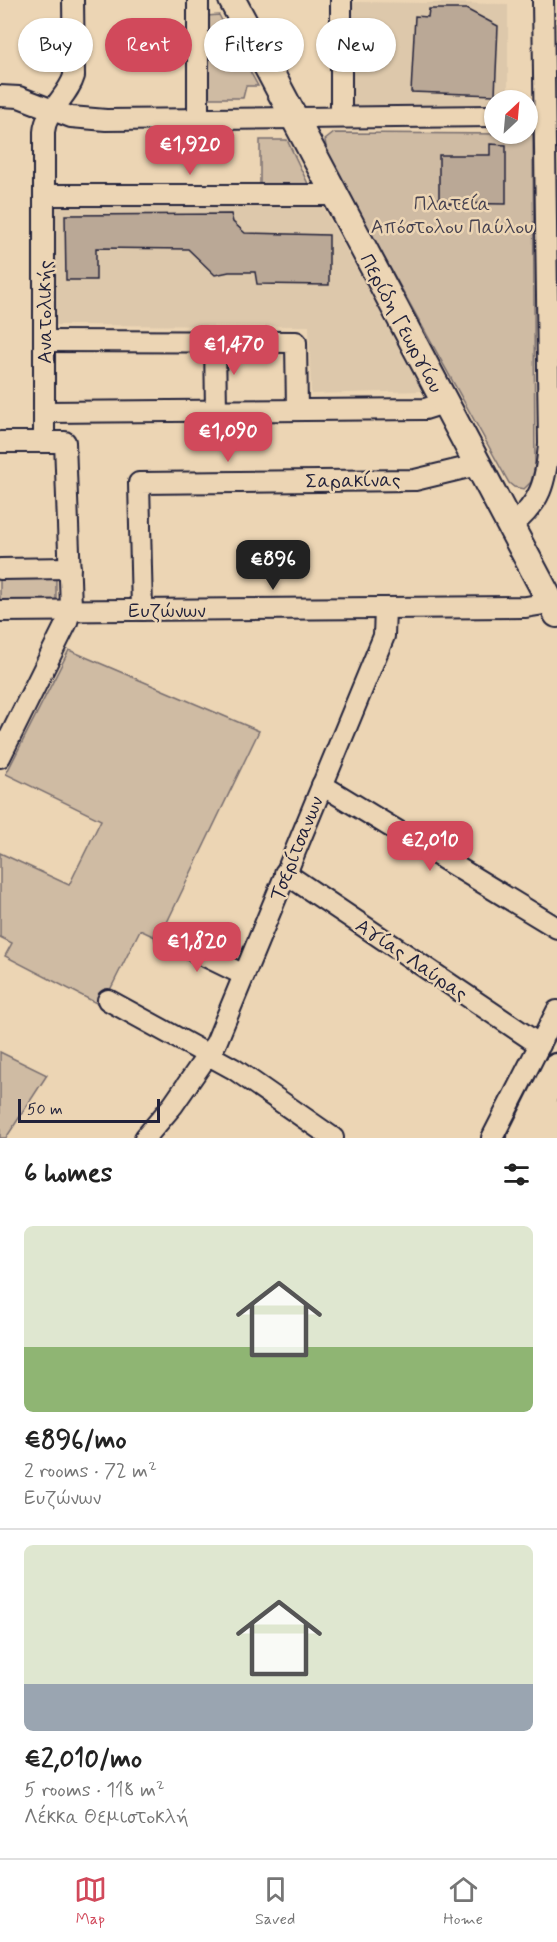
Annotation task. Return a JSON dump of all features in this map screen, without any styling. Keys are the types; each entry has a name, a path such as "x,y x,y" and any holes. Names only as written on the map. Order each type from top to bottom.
{"main road":[{"path":"522,1138 557,1068"},
{"path":"546,1138 557,1115"}],"street":[{"name":"Ανατολικής","path":"44,442 44,132 45,123 51,111 72,84 74,76 73,0"},
{"path":"198,0 198,118"},
{"name":"Περίδη Γεωργίου","path":"232,0 553,608"},
{"path":"340,117 341,0"},
{"path":"538,90 543,0"},
{"path":"0,96 19,97 51,111 91,120 484,116"},
{"path":"510,527 530,510 542,490 548,460 553,408 551,169 538,123"},
{"path":"44,195 335,195"},
{"path":"44,341 296,342 297,410"},
{"path":"215,341 216,411"},
{"path":"44,412 425,409 444,403"},
{"path":"0,442 65,442 71,611 0,757"},
{"name":"Σαρακίνας","path":"142,610 139,483 415,480 477,465"},
{"path":"0,569 70,568"},
{"name":"Ευζώνων","path":"0,611 553,608"},
{"name":"Τσερίτσανων","path":"145,1138 210,1054 384,636 386,609"},
{"path":"322,785 557,928"},
{"name":"Αγίας Λαύρας","path":"285,873 540,1045"},
{"path":"166,937 244,975"},
{"path":"108,1000 210,1054 333,1138"},
{"path":"492,1138 557,1011"}],"shaded area":[{"path":"352,2 508,4 508,90 484,90 484,105 351,105 351,72 396,72 396,18 352,18"},
{"path":"53,207 323,207 423,391 311,394 309,326 52,325"}],"green space":[{"path":"219,15 221,18 207,18 207,16"},
{"path":"208,72 250,72 258,86 246,86 243,98 208,98"},
{"name":"Πλατεία Απόστολου Παύλου","path":"334,133 484,134 484,144 533,144 535,467 531,482 524,489 514,487 509,483 327,154 325,140"},
{"path":"260,140 287,140 311,190 260,190"},
{"path":"56,575 56,605 0,605 0,576"},
{"path":"69,650 259,731 159,939 140,930 102,1006 5,956 12,943 0,937 0,853 69,885 101,820 6,774"},
{"path":"0,1052 47,1075 6,1138 0,1138"}],"building":[{"path":"429,9 466,9 498,26 495,90 484,90 484,95 411,92 415,16 428,17"},
{"path":"490,144 506,145 506,204 439,203 439,155 490,155"},
{"path":"231,214 233,222 245,233 329,235 329,285 257,284 255,272 229,272 215,275 188,249 96,248 96,280 66,280 65,215"}]}
